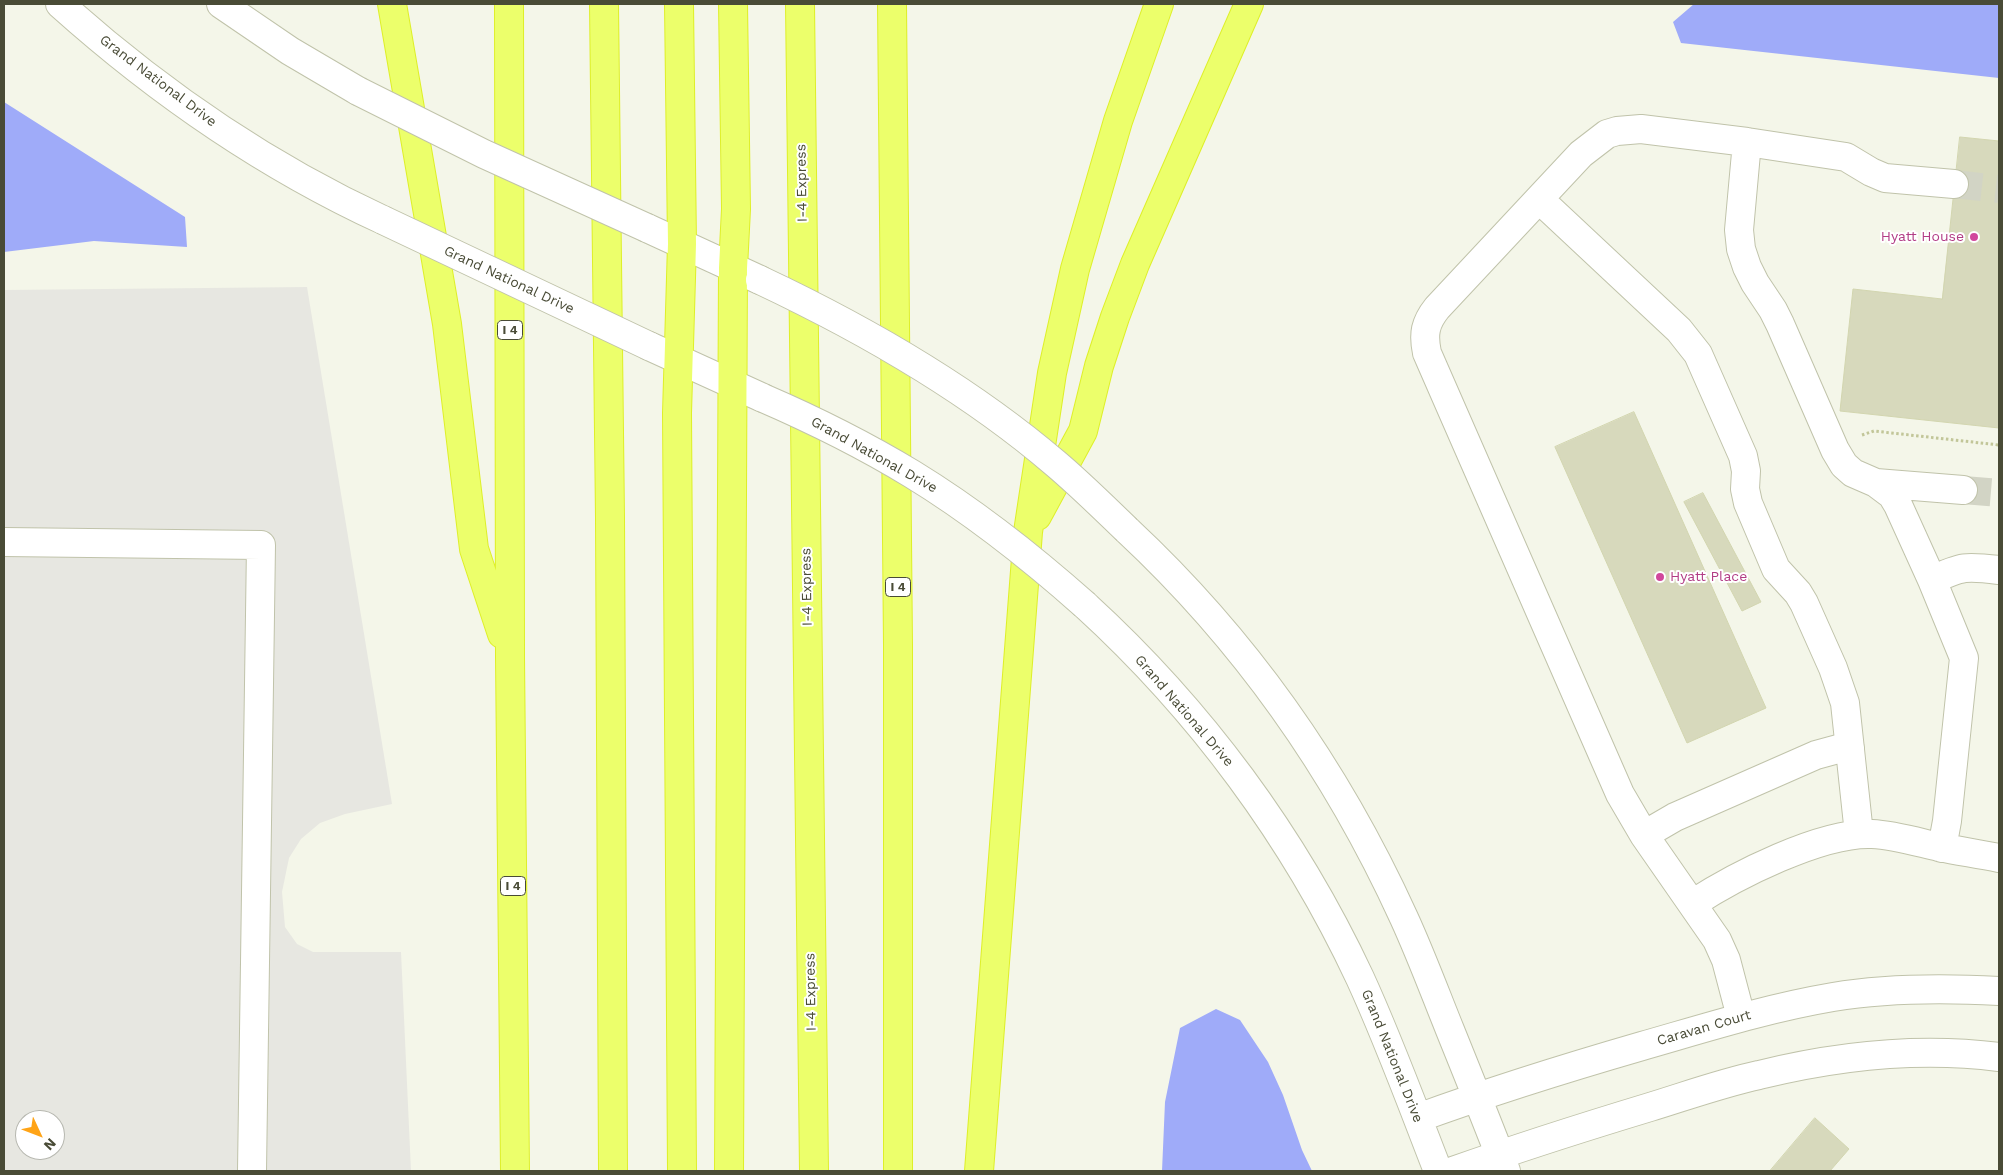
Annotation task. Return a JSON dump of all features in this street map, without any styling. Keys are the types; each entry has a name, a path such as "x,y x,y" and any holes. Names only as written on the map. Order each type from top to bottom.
{"highway":[{"path":"392,4 447,324 474,548 510,657"},
{"name":"I 4","path":"509,4 510,657 515,1171"},
{"path":"604,4 610,518 613,1171"},
{"path":"678,4 682,244 677,423 682,1171"},
{"path":"729,1171 733,268 736,209 733,4"},
{"name":"I-4 Express","path":"800,4 814,1171"},
{"name":"I 4","path":"892,4 898,645 898,1171"},
{"path":"979,1171 1028,532 1052,373 1075,269 1118,121 1159,4"},
{"path":"1028,532 1084,431 1099,366 1129,282 1249,4"}],"street":[{"name":"Grand National Drive","path":"60,4 131,63 207,118 259,153 312,184 383,220 649,346 857,442 932,486 1012,544 1085,606 1127,645 1189,712 1239,775 1284,839 1316,893 1360,979 1438,1171"},
{"path":"221,4 290,51 358,91 476,151 820,308 863,332 953,388 1053,461 1081,485 1160,561 1244,654 1315,755 1348,808 1404,919 1502,1163"},
{"path":"1741,1017 1722,950 1644,834 1620,794 1427,353 1424,341 1425,331 1429,319 1437,308 1589,146 1607,134 1617,131 1641,129 1846,157 1885,178 1954,184"},
{"path":"1747,142 1739,230 1741,249 1747,267 1780,324 1835,450 1844,465 1853,473 1876,483 1892,495 1898,505 1932,580 1964,658 1948,812 1942,848"},
{"path":"1538,200 1679,330 1698,354 1742,456 1746,471 1746,496 1773,564 1801,598 1840,685 1845,703 1859,834"},
{"path":"1876,483 1963,490"},
{"path":"4,542 261,545 252,1171"},
{"path":"1932,580 1956,569 1967,567 1999,570"},
{"path":"1644,834 1675,817 1816,755 1850,748"},
{"path":"1692,904 1730,881 1769,862 1830,840 1859,834 1885,836 1999,858"},
{"name":"Caravan Court","path":"1418,1118 1525,1080 1741,1017 1801,1003 1864,993 1911,990 1999,991"},
{"path":"1453,1171 1502,1163 1749,1078 1795,1067 1831,1060 1875,1056 1955,1054 1999,1057"}],"path":[{"path":"1858,436 1874,431 1999,445"}],"shaded area":[{"path":"307,287 392,804 345,814 320,823 301,839 289,858 282,892 285,927 297,944 313,952 401,952 411,1171 4,1171 4,290"}],"water":[{"path":"1694,4 1999,4 1999,78 1681,43 1673,22"},
{"path":"4,102 185,217 187,247 94,241 4,252"},
{"path":"1216,1009 1240,1020 1268,1062 1283,1095 1302,1150 1312,1171 1162,1171 1165,1102 1180,1028"}],"building":[{"name":"Hyatt House","path":"1960,137 1999,141 1999,428 1840,411 1853,289 1942,299"},
{"name":"Hyatt Place","path":"1634,412 1766,708 1687,743 1555,447"},
{"path":"1703,493 1761,602 1742,611 1684,502"},
{"path":"1815,1118 1849,1149 1830,1171 1770,1171"}],"tunnel":[{"path":"1954,184 1999,189"},
{"path":"1963,490 1999,493"}],"place":[{"name":"Hyatt House","path":"1974,237"},
{"name":"Hyatt Place","path":"1660,577"}]}
